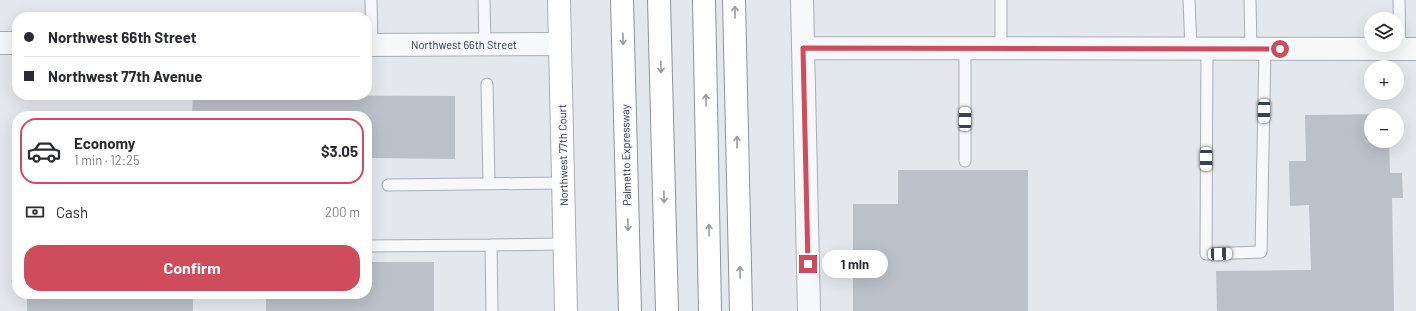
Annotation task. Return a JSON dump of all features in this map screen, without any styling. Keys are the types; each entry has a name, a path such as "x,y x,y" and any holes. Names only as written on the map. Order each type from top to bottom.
{"main road":[{"name":"Northwest 77th Court","path":"559,0 566,311"},
{"name":"Palmetto Expressway","path":"622,0 630,311"},
{"path":"659,0 667,311"},
{"path":"704,0 710,311"},
{"path":"734,0 741,311"}],"street":[{"path":"802,0 809,311"},
{"path":"0,43 12,44"},
{"name":"Northwest 66th Street","path":"372,45 560,44"},
{"path":"803,48 1408,49"}],"lane":[{"path":"371,0 371,12"},
{"path":"484,0 485,45"},
{"path":"1001,0 1001,48"},
{"path":"1189,0 1199,49 1206,254 1261,252 1258,49 1250,0"},
{"path":"1399,0 1408,49"},
{"path":"965,48 965,161"},
{"path":"487,84 489,183"},
{"path":"388,185 564,183"},
{"path":"372,246 565,244"},
{"path":"491,245 492,311"}],"building":[{"path":"372,96 455,96 455,159 372,158 372,111 192,111 193,100 372,100"},
{"path":"1364,114 1364,148 1389,148 1390,173 1402,173 1403,198 1392,198 1394,311 1217,311 1216,271 1311,270 1309,205 1290,206 1289,161 1306,161 1305,115"},
{"path":"898,170 1028,170 1028,311 853,311 853,204 898,204"},
{"path":"372,262 434,262 434,311 266,311 266,299 372,299"},
{"path":"27,299 193,299 193,311 27,311"}],"route":[{"path":"808,264 803,48 1280,49"}]}
